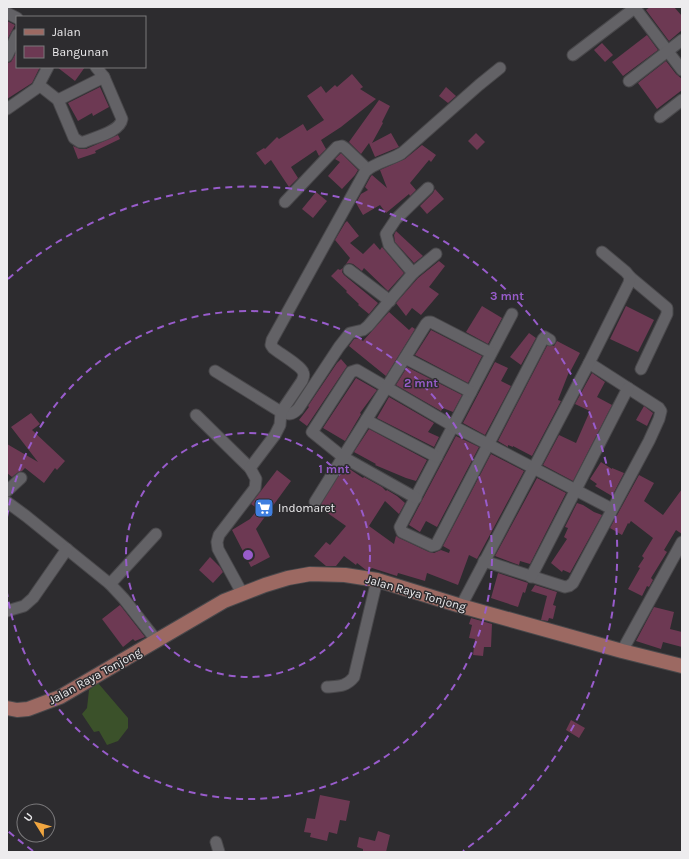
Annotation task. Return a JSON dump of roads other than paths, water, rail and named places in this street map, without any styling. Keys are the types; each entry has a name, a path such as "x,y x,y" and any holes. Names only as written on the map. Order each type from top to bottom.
{"main road":[{"name":"Jalan Raya Tonjong","path":"7,708 17,710 28,709 60,698 224,601 242,593 284,579 310,574 345,575 377,580 460,606 682,666"}],"street":[{"path":"573,55 635,7 682,70"},
{"path":"7,13 16,18"},
{"path":"7,56 16,37"},
{"path":"628,81 682,40"},
{"path":"7,109 39,85 48,68"},
{"path":"39,85 58,100 74,138 77,141 84,142 116,129 122,123 122,119 104,77 97,68"},
{"path":"250,468 275,435 280,425 281,412 304,376 303,371 299,367 273,348 271,345 272,340 362,176 367,169 389,161 402,153 500,68"},
{"path":"58,100 104,77"},
{"path":"660,117 682,100"},
{"path":"285,202 336,147 342,146 345,148 367,169"},
{"path":"413,273 389,245 386,234 396,218 428,188"},
{"path":"602,252 667,308 667,314 641,369"},
{"path":"215,371 281,412 289,415 293,414 298,409 350,333 363,330 368,326 413,273 436,254"},
{"path":"349,270 390,301"},
{"path":"460,606 589,362 629,284 630,277"},
{"path":"512,314 400,527 402,532 434,546 543,339 545,337 550,340"},
{"path":"315,502 428,322 431,322 491,353"},
{"path":"405,358 471,392"},
{"path":"484,561 565,587 569,586 573,583 649,441 661,411 657,406 589,362"},
{"path":"416,498 344,457 313,434 312,429 354,370 357,370 453,426 612,509"},
{"path":"531,577 628,388"},
{"path":"196,415 250,468 256,479 255,488 219,535 217,542 218,549 242,593"},
{"path":"366,420 437,457"},
{"path":"7,491 21,478"},
{"path":"7,502 110,584 124,599 157,641"},
{"path":"110,584 156,534"},
{"path":"622,651 682,542"},
{"path":"7,611 24,606 33,598 67,549"},
{"path":"327,687 343,686 349,683 354,677 377,580"}],"place":[{"name":"Indomaret","path":"264,508"}]}
